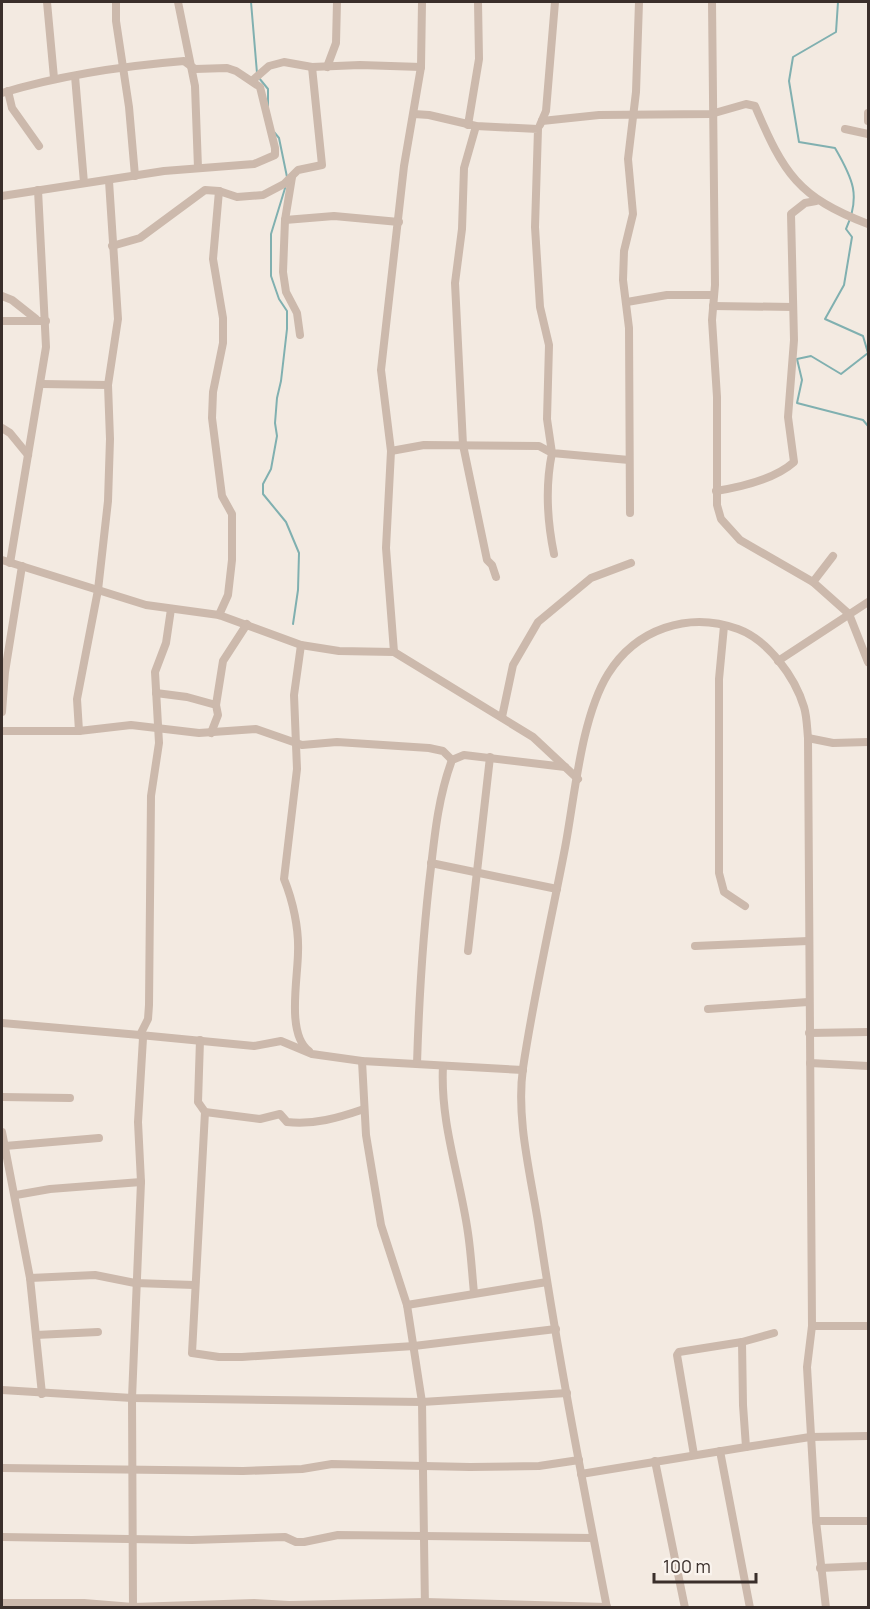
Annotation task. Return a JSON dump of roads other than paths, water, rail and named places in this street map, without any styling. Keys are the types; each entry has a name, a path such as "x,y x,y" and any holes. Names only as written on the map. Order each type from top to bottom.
{"street":[{"path":"46,2 54,78"},
{"path":"116,2 116,21 124,69 135,176"},
{"path":"178,2 188,61 195,86 198,168"},
{"path":"327,67 336,43 337,2"},
{"path":"394,652 386,548 391,452 381,370 404,166 421,67 422,2"},
{"path":"478,2 479,58 472,126 464,168 462,229 455,283 462,445 487,560 496,577"},
{"path":"555,2 546,111 540,125 535,227 540,307 549,345 547,419 552,453 547,480 550,532 555,554"},
{"path":"630,513 627,302 623,268 633,214 628,159 634,114 639,2"},
{"path":"712,2 713,357 717,397 717,505 727,528 740,540 813,582 849,614 868,662"},
{"path":"39,146 12,108 5,92 54,78 188,61"},
{"path":"2,196 198,168 254,164 275,155 260,87 253,80 227,68 195,69 188,61"},
{"path":"253,80 269,66 294,62 312,67 360,64 421,67"},
{"path":"112,246 140,238 200,193 219,191 237,197 263,195 292,177 298,170 318,168 323,162 312,67"},
{"path":"75,76 84,183"},
{"path":"414,114 429,115 472,126 540,125 599,115 711,114 746,104 755,106 773,146 792,178 816,201 868,224"},
{"path":"868,113 868,121"},
{"path":"845,129 868,134"},
{"path":"292,177 285,220 283,272 286,292 297,313 300,335"},
{"path":"79,731 77,699 98,590 108,501 110,439 108,385 118,319 109,182"},
{"path":"38,190 46,347 42,384 6,562 146,605 219,615 301,645 339,651 394,652 533,737 578,778"},
{"path":"219,191 213,259 223,318 224,343 213,392 212,418 222,496 232,514 232,560 228,595 219,615"},
{"path":"716,491 742,486 778,472 794,462 788,417 790,376 794,360 791,214 805,203 816,201"},
{"path":"285,220 334,216 399,222"},
{"path":"627,302 668,295 714,294"},
{"path":"2,296 12,300 36,319"},
{"path":"713,306 793,307"},
{"path":"2,321 36,319 46,321"},
{"path":"42,384 108,385"},
{"path":"2,428 10,433 28,455"},
{"path":"391,452 424,445 539,446 552,453 629,460"},
{"path":"813,582 833,556"},
{"path":"502,717 513,664 538,622 591,578 631,563"},
{"path":"2,712 4,672 22,566"},
{"path":"778,661 868,602"},
{"path":"133,1607 131,1471 135,1283 141,1182 138,1122 143,1042 140,1035 148,1019 149,1005 151,796 158,728 156,665 166,643 171,609"},
{"path":"2,1604 84,1603 133,1607 254,1602 289,1605 607,1607 547,1282 525,1137 523,1070 578,778 597,695 622,656 642,639 666,626 693,621 739,629 758,640 778,661 798,691 805,710 808,738 812,1326 807,1367 816,1521 826,1608"},
{"path":"211,733 218,716 216,705 223,661 247,624"},
{"path":"724,626 719,679 719,873 724,892 745,906"},
{"path":"301,645 294,695 294,744 297,769 284,879 290,893 298,952 294,1007 303,1047 312,1054"},
{"path":"156,693 186,697 216,705"},
{"path":"2,731 79,731 122,726 211,733 256,729 283,737 294,744 319,745 338,742 429,748 443,751 452,760"},
{"path":"808,738 833,743 868,742"},
{"path":"452,760 464,755 565,767"},
{"path":"468,951 490,757"},
{"path":"417,1064 426,907 431,863 440,803 452,760"},
{"path":"431,863 557,889"},
{"path":"695,946 808,941"},
{"path":"708,1009 808,1002"},
{"path":"2,1023 254,1046 281,1041 312,1054 362,1060 523,1070"},
{"path":"809,1033 868,1032"},
{"path":"200,1040 198,1102 205,1112 192,1353 219,1358 414,1346 555,1329"},
{"path":"362,1060 364,1109 381,1225 407,1305 422,1402 425,1605"},
{"path":"810,1063 868,1066"},
{"path":"443,1066 442,1085 447,1143 468,1233 474,1293"},
{"path":"2,1097 70,1098"},
{"path":"205,1112 260,1119 280,1114 286,1122 300,1124 332,1120 364,1109"},
{"path":"2,1132 16,1195 30,1278 42,1394"},
{"path":"5,1146 99,1138"},
{"path":"16,1195 50,1189 141,1182"},
{"path":"30,1278 95,1275 135,1283 194,1284"},
{"path":"407,1305 547,1282"},
{"path":"812,1326 868,1326"},
{"path":"36,1335 98,1332"},
{"path":"694,1455 677,1355 679,1352 742,1342 774,1333"},
{"path":"742,1342 742,1405 746,1447"},
{"path":"2,1390 132,1398 422,1402 567,1394"},
{"path":"581,1474 810,1437 868,1436"},
{"path":"720,1451 750,1608"},
{"path":"2,1468 131,1471 267,1470 302,1469 332,1464 424,1467 539,1466 579,1460"},
{"path":"655,1461 685,1608"},
{"path":"816,1521 868,1521"},
{"path":"2,1537 132,1540 285,1537 304,1542 338,1535 593,1538"},
{"path":"820,1568 868,1566"}],"waterway":[{"path":"251,2 257,73"},
{"path":"838,2 836,32 793,57 789,81 799,142 835,148 853,188 853,207 846,229 852,237 844,285 825,319 863,336 868,353 841,374 811,356 797,359 802,380 797,403 863,420 868,426"},
{"path":"259,78 268,89 268,106"},
{"path":"274,132 279,138 287,177"},
{"path":"286,185 271,234 271,276 279,299 287,311 287,329 277,398 275,423 277,436 271,469 263,484 263,494 286,522 299,553 298,590 293,624"}]}
